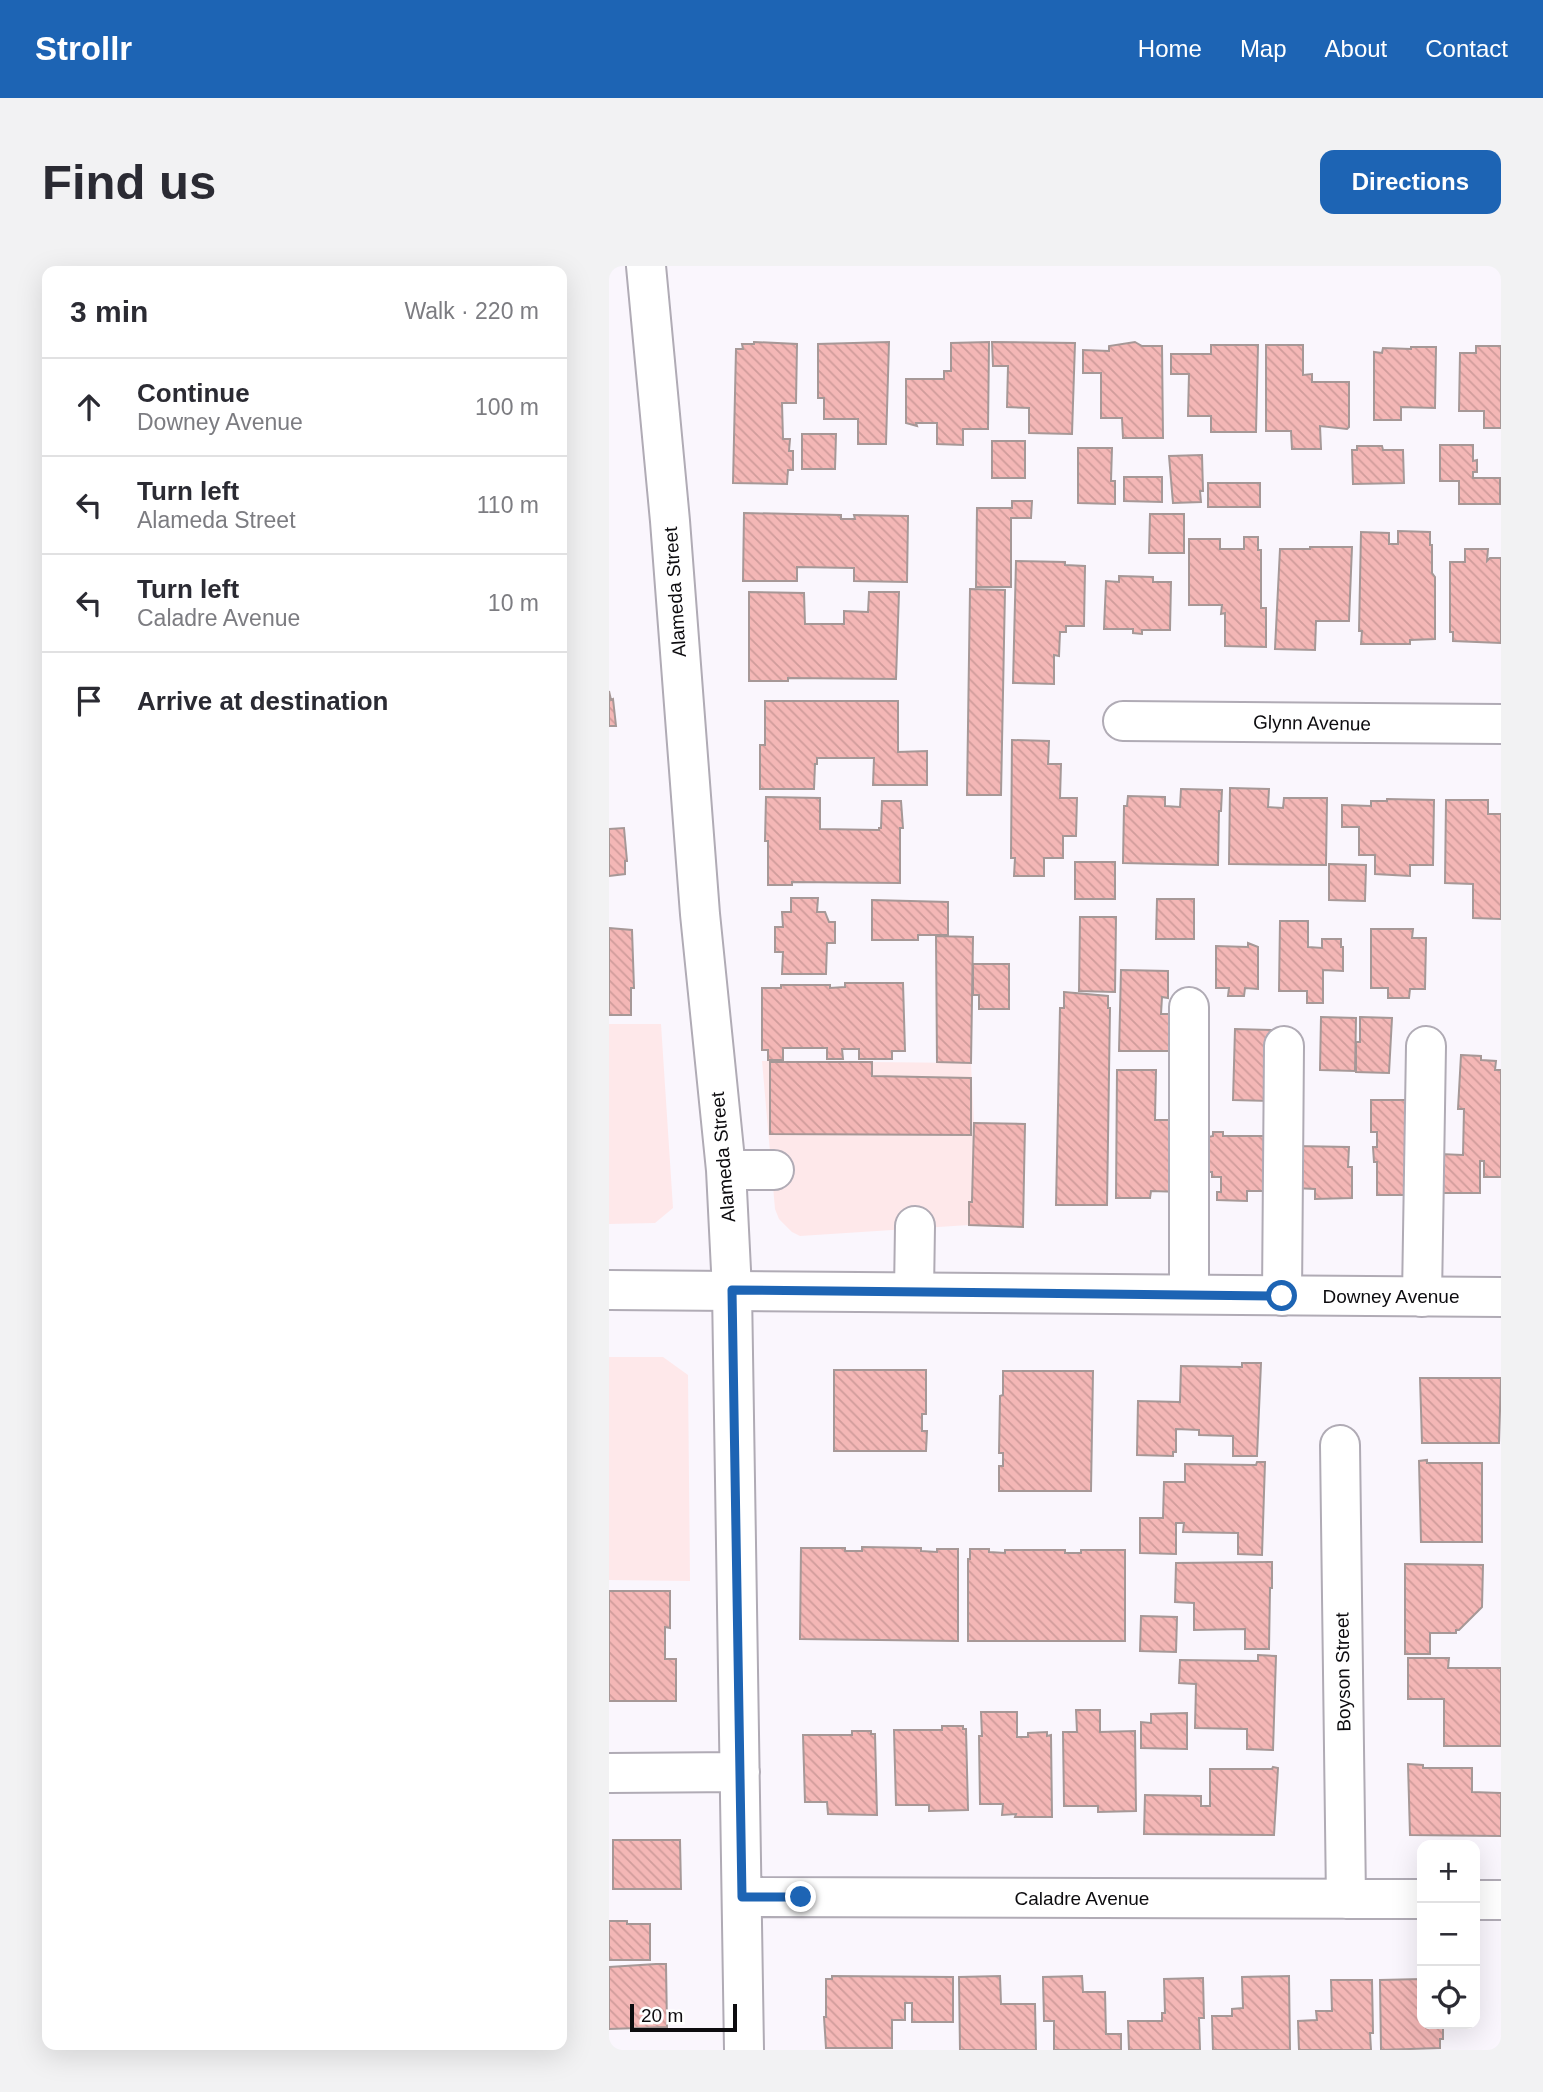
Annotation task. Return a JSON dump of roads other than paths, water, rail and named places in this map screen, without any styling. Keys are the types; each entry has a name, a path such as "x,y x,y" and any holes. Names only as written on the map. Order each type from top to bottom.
{"street":[{"name":"Alameda Street","path":"646,266 670,522 700,914 726,1170 732,1290 744,2050"},
{"name":"Glynn Avenue","path":"1123,721 1501,724"},
{"path":"1189,1007 1189,1294"},
{"path":"1282,1296 1284,1046"},
{"path":"1422,1297 1426,1046"},
{"path":"726,1170 774,1170"},
{"path":"914,1292 915,1226"},
{"name":"Downey Avenue","path":"609,1290 1501,1297"},
{"name":"Boyson Street","path":"1340,1445 1346,1899"},
{"path":"609,1773 740,1772"},
{"name":"Caladre Avenue","path":"742,1897 1417,1899"},
{"path":"1480,1900 1501,1900"}]}
